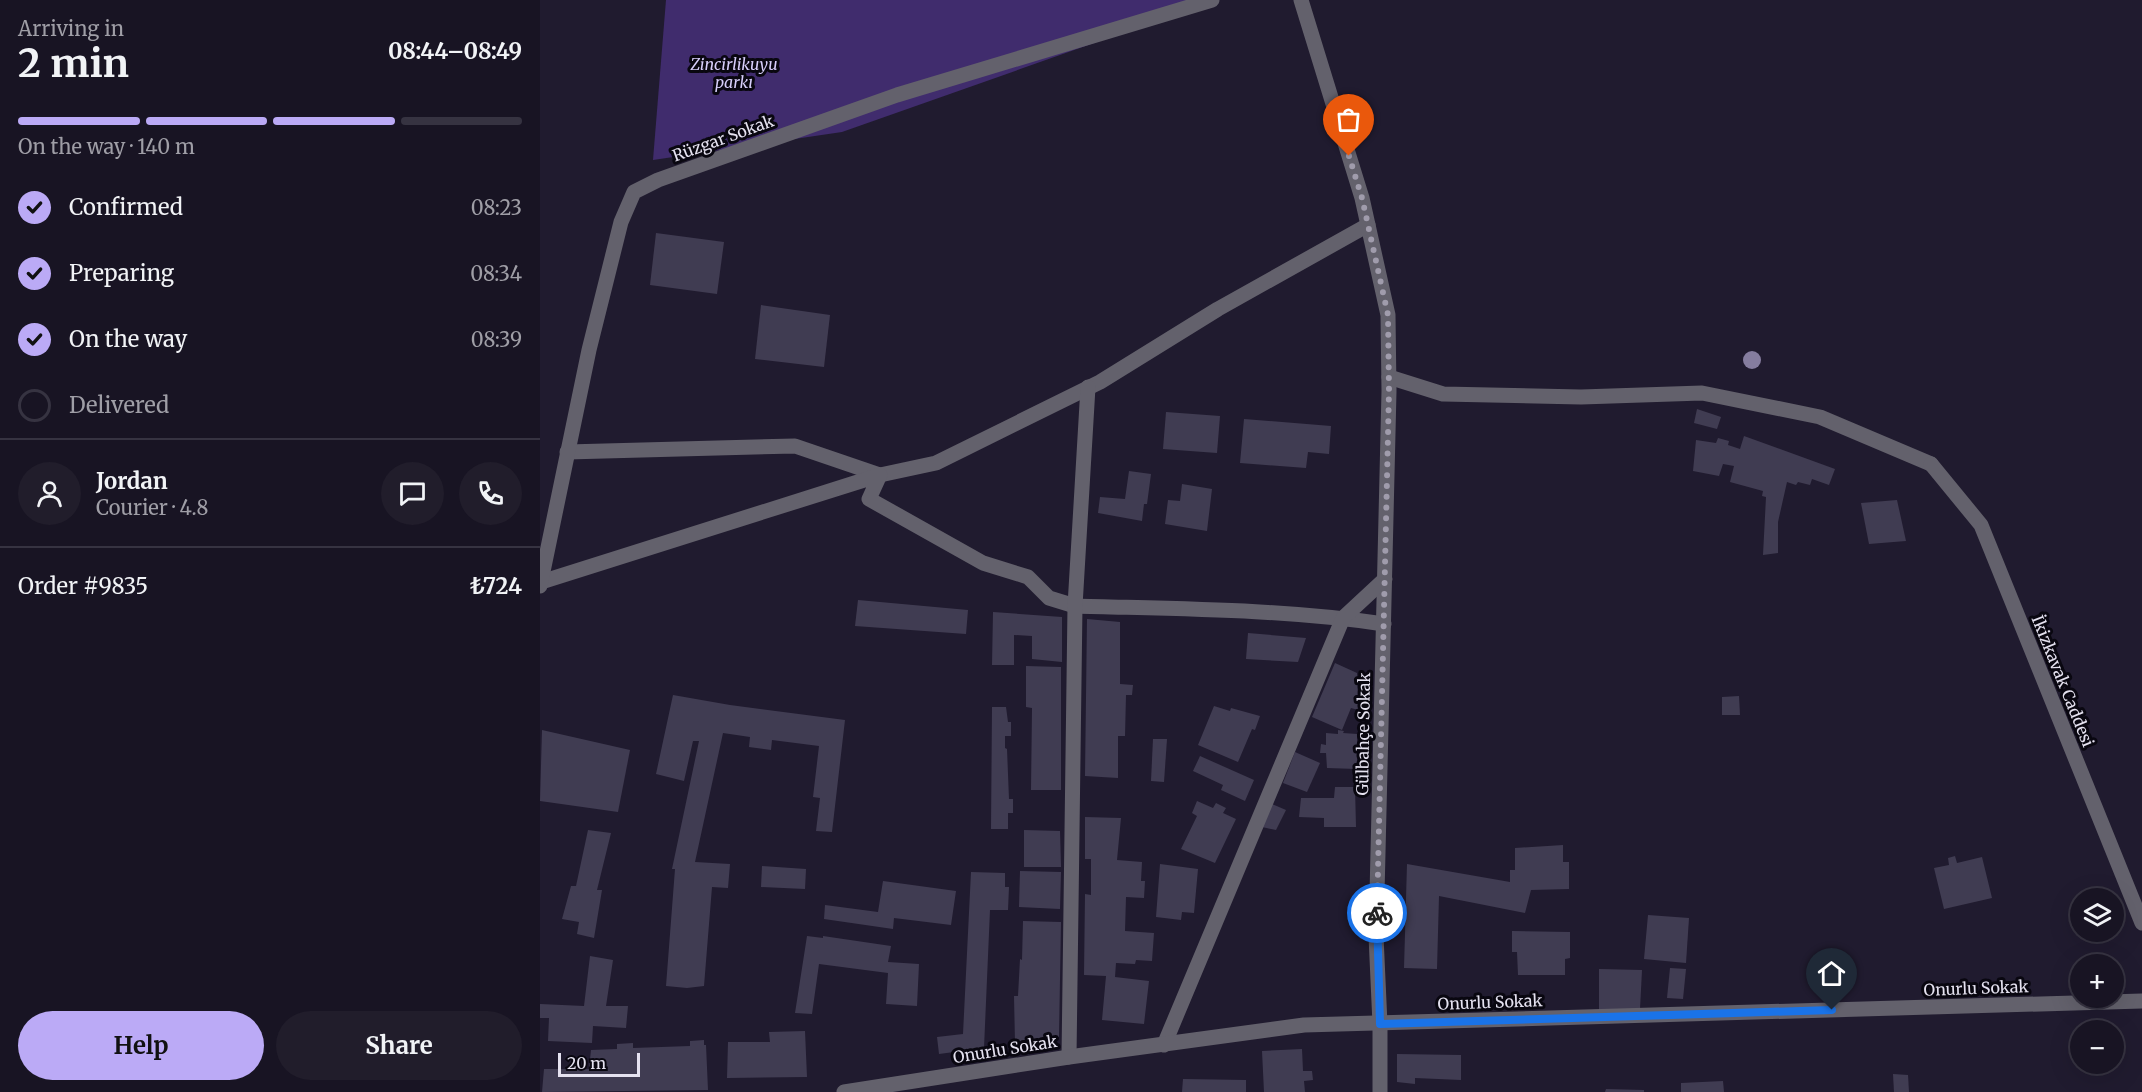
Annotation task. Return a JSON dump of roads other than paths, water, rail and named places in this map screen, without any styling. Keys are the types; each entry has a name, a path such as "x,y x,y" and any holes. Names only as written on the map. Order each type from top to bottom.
{"street":[{"name":"Rüzgar Sokak","path":"540,584 589,350 621,222 634,192 658,180 897,95 1212,0"},
{"name":"Gülbahçe Sokak","path":"1301,0 1362,198 1388,315 1389,377 1376,936 1380,1092"},
{"path":"540,584 880,475 936,463 1088,387 1218,309 1368,225"},
{"name":"İkizkavak Caddesi","path":"1389,377 1443,394 1581,397 1702,393 1820,417 1931,464 1981,525 2142,923"},
{"path":"1069,1058 1075,606 1088,387"},
{"path":"567,452 795,446 880,475"},
{"path":"880,475 869,499 983,563 1028,577 1049,598 1075,606 1259,611 1384,624"},
{"path":"1164,1045 1343,618 1385,579"},
{"name":"Onurlu Sokak","path":"844,1092 1304,1025 2142,1001"}],"park label":[{"name":"Zincirlikuyu parkı","path":"734,73"}]}
